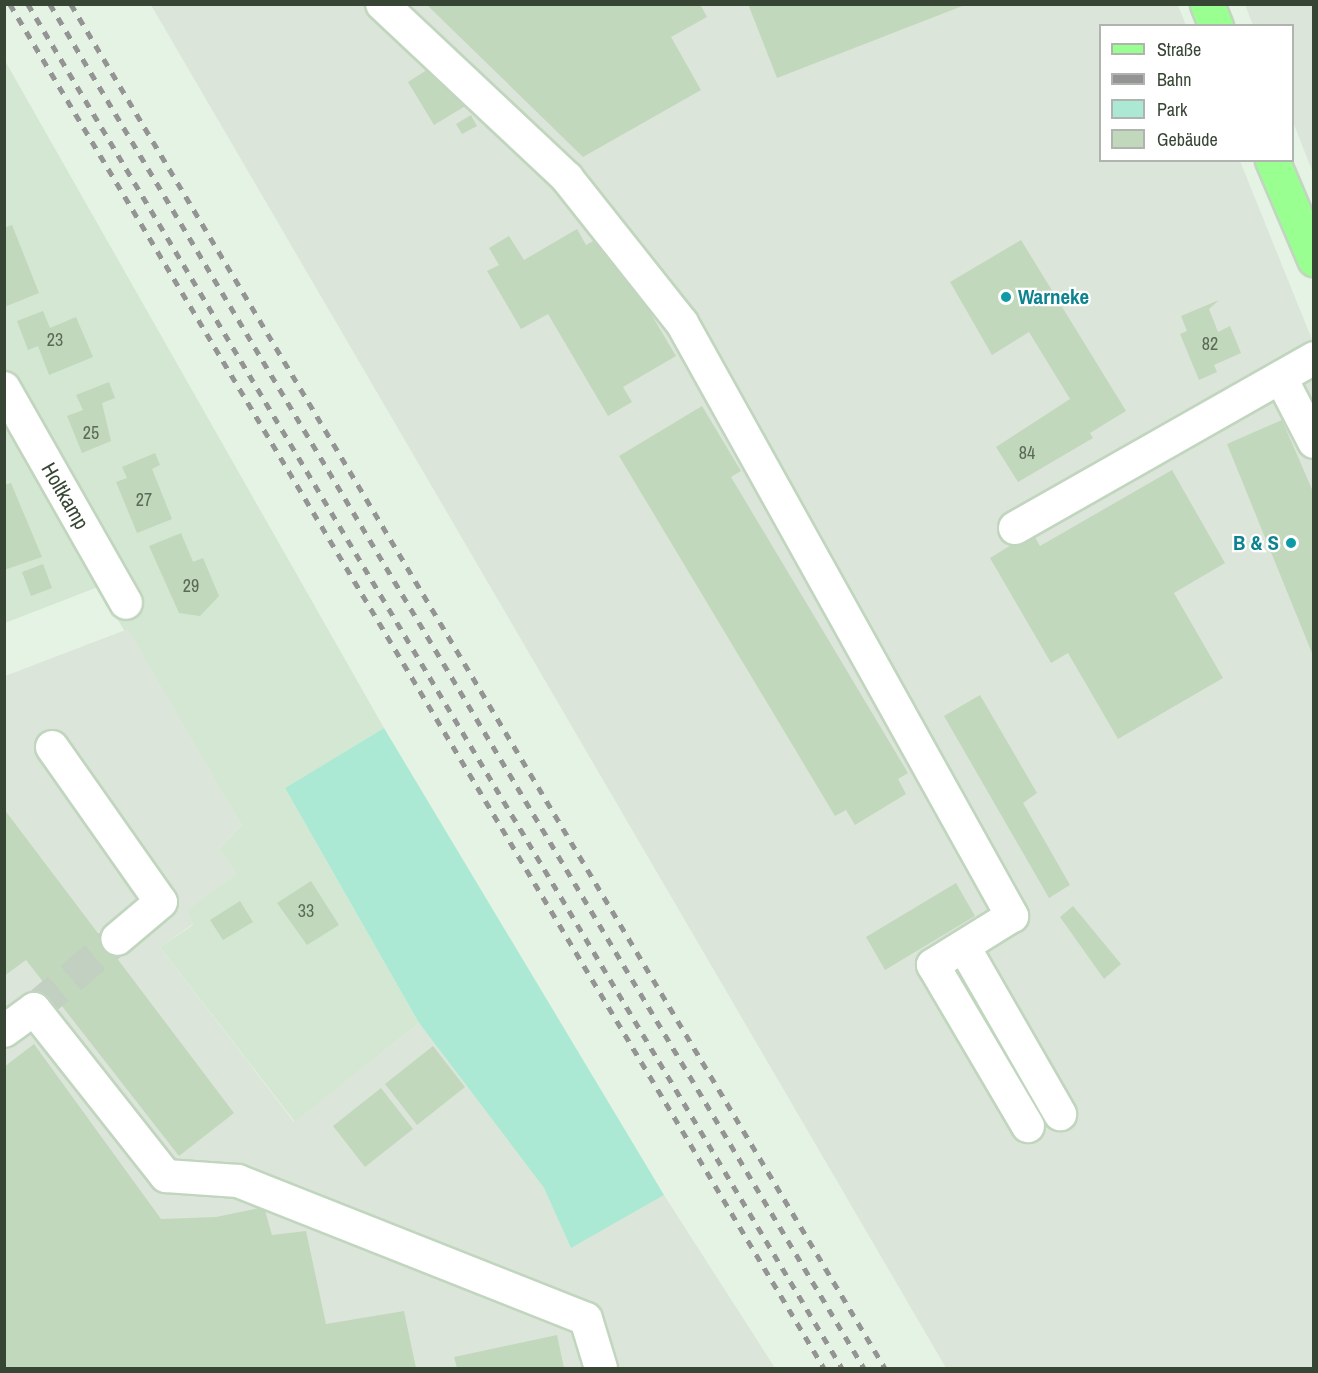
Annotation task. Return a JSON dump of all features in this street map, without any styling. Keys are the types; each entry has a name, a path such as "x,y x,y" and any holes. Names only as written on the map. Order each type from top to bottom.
{"main road":[{"path":"1208,4 1215,24"},
{"path":"1273,162 1314,259"}],"street":[{"path":"382,4 567,178 682,323 1012,916 933,965 1028,1126"},
{"path":"1015,528 1314,358"},
{"path":"1281,378 1314,442"},
{"name":"Holtkamp","path":"4,388 126,603"},
{"path":"52,747 161,902 117,939"},
{"path":"964,947 1060,1114"},
{"path":"4,1031 34,1009 166,1176 238,1181 586,1319 601,1368"}],"shaded area":[{"path":"151,5 1178,5 1186,24 1099,24 1099,162 1240,162 1313,342 1313,1368 946,1368"},
{"path":"1245,5 1313,5 1313,173 1294,125 1294,24 1253,24"},
{"path":"4,59 384,728 285,788 419,1023 295,1122 160,947 193,925 186,911 236,874 219,849 242,825 98,587 5,623"},
{"path":"128,629 242,825 219,849 236,874 187,911 193,924 160,947 294,1122 419,1023 544,1188 571,1247 664,1195 775,1368 5,1368 5,676"}],"green space":[{"path":"384,728 664,1195 571,1248 544,1188 419,1023 285,788"}],"building":[{"path":"426,4 700,4 707,17 671,37 701,90 583,157"},
{"path":"748,4 965,4 965,5 777,78"},
{"path":"433,66 472,102 434,125 408,82"},
{"path":"471,115 477,126 462,134 456,124"},
{"path":"12,225 39,293 4,307 4,228"},
{"path":"577,229 586,245 604,235 676,356 623,387 632,402 608,416 548,314 521,329 487,271 499,265 489,248 509,236 524,260"},
{"path":"1021,240 1126,411 1090,433 1093,438 1018,482 996,447 1070,399 1029,332 992,355 950,282"},
{"path":"1219,300 1209,309 1218,332 1230,326 1241,353 1214,365 1217,372 1199,380 1180,334 1187,331 1181,316"},
{"path":"43,311 50,328 76,317 93,357 49,375 38,346 28,350 17,321"},
{"path":"109,382 115,398 102,403 111,441 82,453 67,416 83,410 76,395"},
{"path":"702,406 741,471 731,477 908,773 898,779 906,794 855,825 846,810 835,816 619,456"},
{"name":"B & S","path":"1282,420 1314,494 1314,658 1227,444"},
{"path":"155,453 160,465 152,469 172,519 137,533 116,482 127,478 122,467"},
{"path":"1172,470 1225,563 1174,593 1223,678 1118,739 1068,653 1051,663 990,558 1032,532 1040,546"},
{"path":"11,483 42,557 4,570 4,485"},
{"path":"181,533 193,562 203,558 219,596 200,616 179,613 149,546"},
{"path":"43,564 52,588 31,596 22,572"},
{"path":"980,695 1037,793 1023,803 1070,885 1049,898 944,716"},
{"path":"4,809 234,1113 179,1156 26,960 4,976"},
{"path":"311,881 339,925 307,945 277,903"},
{"path":"956,883 975,916 885,970 866,937"},
{"path":"240,901 253,922 223,940 210,920"},
{"path":"1073,906 1121,964 1104,979 1060,917"},
{"path":"34,1044 161,1219 216,1217 264,1207 272,1235 306,1231 326,1324 404,1311 416,1368 4,1368 4,1067"},
{"path":"433,1046 465,1087 417,1125 385,1084"},
{"path":"381,1088 413,1129 365,1167 333,1126"},
{"path":"557,1335 564,1368 457,1368 454,1357"}],"tunnel":[{"path":"34,1009 117,939"}],"railway":[{"path":"10,4 824,1368"},
{"path":"28,4 842,1368"},
{"path":"50,4 864,1368"},
{"path":"71,4 885,1368"}],"place":[{"name":"Warneke","path":"1006,297"},
{"name":"B & S","path":"1291,543"}]}
